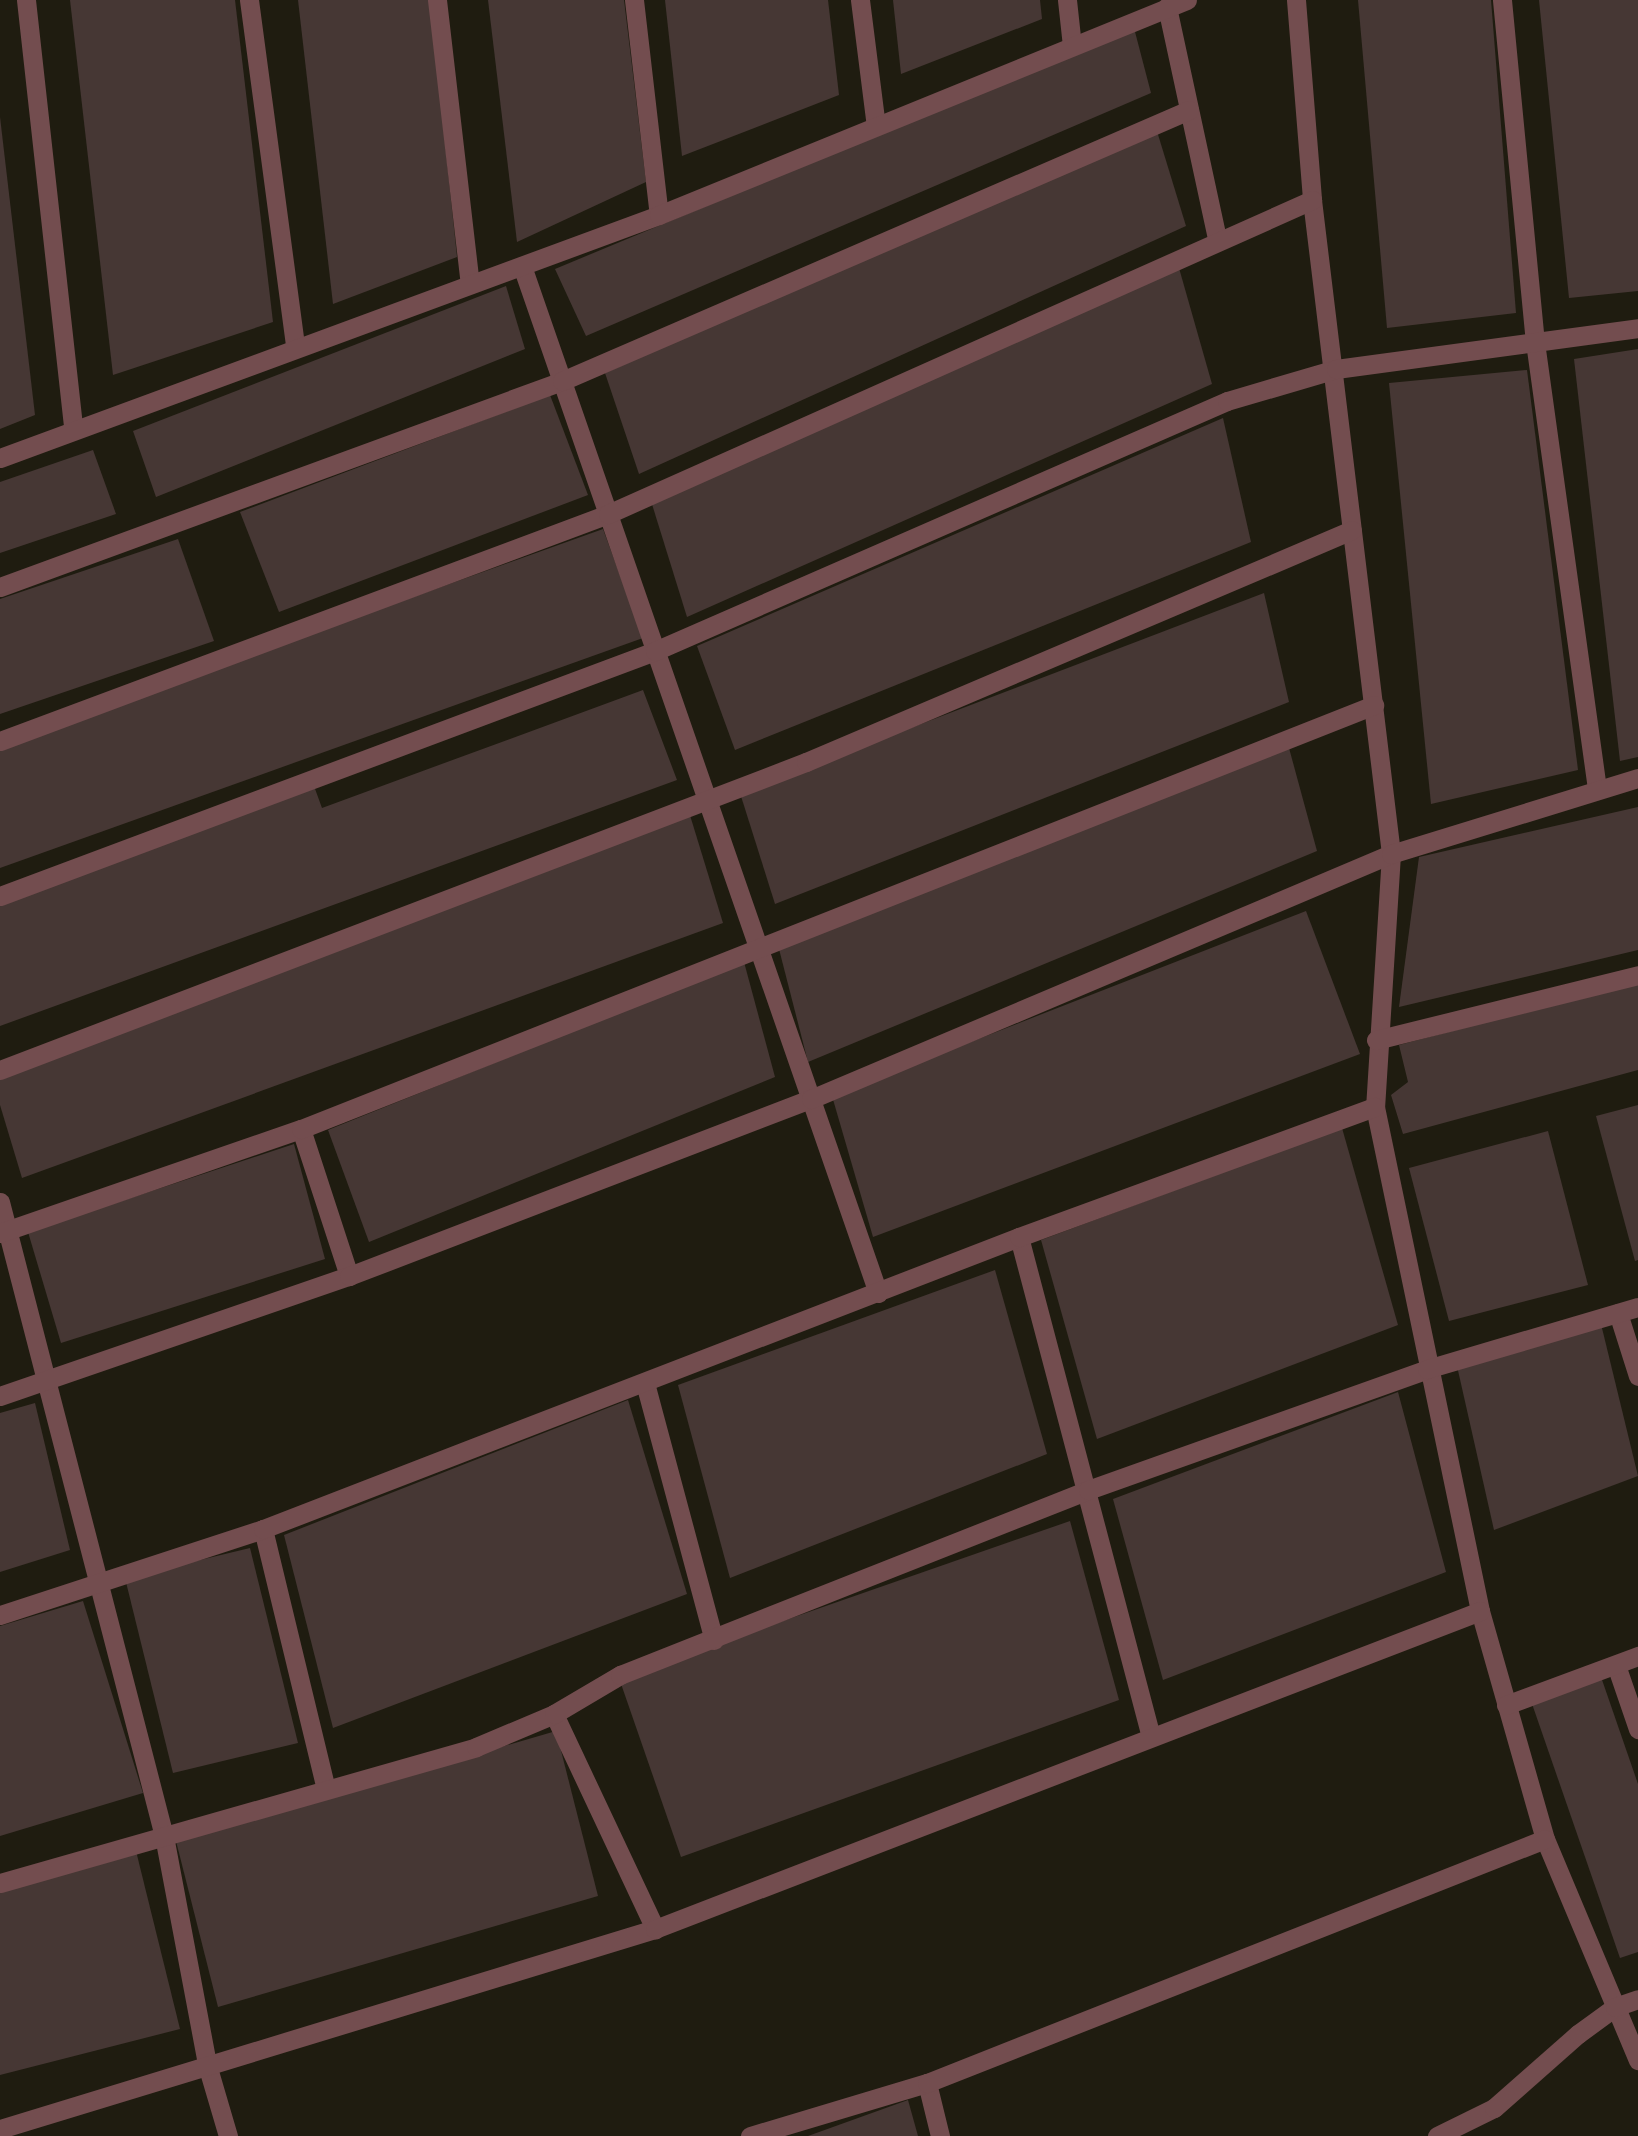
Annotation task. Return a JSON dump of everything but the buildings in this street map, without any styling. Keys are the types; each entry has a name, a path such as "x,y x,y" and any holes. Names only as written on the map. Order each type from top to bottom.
{"street":[{"path":"26,0 74,429"},
{"path":"249,0 295,344"},
{"path":"437,0 470,284"},
{"path":"634,0 659,215"},
{"path":"860,0 876,126"},
{"path":"1067,0 1072,46"},
{"path":"0,458 295,344 522,266 659,215 1187,0"},
{"path":"1296,0 1312,200 1336,369 1352,530 1391,853 1376,1040 1375,1107 1427,1369 1480,1611 1545,1839 1638,2060"},
{"path":"1502,0 1535,342 1597,790"},
{"path":"1167,7 1217,238"},
{"path":"0,587 562,381 1189,110"},
{"path":"0,741 608,514 1217,238 1312,200"},
{"path":"522,266 878,1293"},
{"path":"0,896 655,651 1227,401 1336,369 1638,328"},
{"path":"0,1070 1050,661 1352,530"},
{"path":"4,1231 301,1129 1374,705"},
{"path":"0,1395 349,1276 811,1099 1391,853 1638,778"},
{"path":"1376,1040 1638,975"},
{"path":"0,1615 263,1530 1018,1237 1375,1107"},
{"path":"301,1129 349,1276"},
{"path":"0,1202 4,1231 50,1380 102,1581 164,1836 208,2068 228,2136"},
{"path":"1018,1237 1088,1490 1150,1733"},
{"path":"0,1884 476,1747 554,1714 620,1675 1088,1490 1427,1369 1638,1307"},
{"path":"1618,1313 1638,1376"},
{"path":"645,1382 714,1640"},
{"path":"263,1530 326,1790"},
{"path":"0,2129 208,2068 655,1929 1150,1733 1480,1611"},
{"path":"1506,1705 1638,1656"},
{"path":"1616,1665 1638,1729"},
{"path":"554,1714 655,1929"},
{"path":"750,2136 926,2082 1545,1839"},
{"path":"1437,2136 1494,2108 1615,2007 1638,1999"},
{"path":"926,2082 940,2136"}]}
